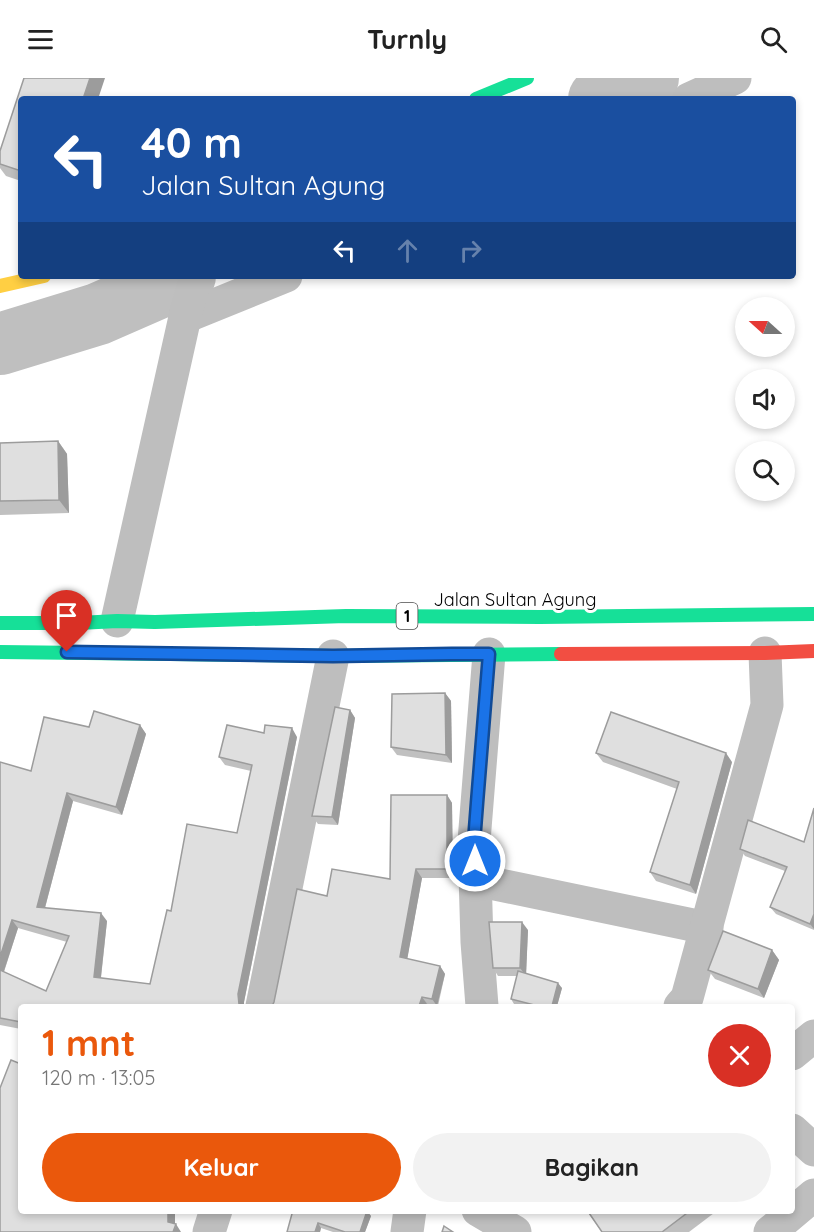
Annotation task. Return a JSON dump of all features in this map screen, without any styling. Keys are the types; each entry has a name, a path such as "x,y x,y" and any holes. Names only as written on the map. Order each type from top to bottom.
{"main road":[{"path":"483,96 527,78"},
{"path":"0,286 31,279"},
{"name":"Jalan Sultan Agung","path":"0,623 155,622 346,616 540,622 814,614"},
{"name":"1","path":"0,652 333,656 489,654 537,649 765,653 814,651"}],"street":[{"path":"696,96 735,78"},
{"path":"117,621 195,279"},
{"path":"185,317 279,279"},
{"path":"689,1004 706,928 767,705 765,653"},
{"path":"482,1004 477,942 474,842 489,654"},
{"path":"262,1004 333,656"},
{"path":"476,880 706,928"},
{"path":"795,1051 814,1036"},
{"path":"795,1134 814,1150"},
{"path":"795,1212 814,1196"},
{"path":"209,1232 215,1214"},
{"path":"407,1232 409,1214"},
{"path":"485,1214 515,1232"},
{"path":"770,1232 792,1214"}],"building":[{"path":"24,78 90,78 84,96 18,96"},
{"path":"18,96 18,170 0,164 0,151"},
{"path":"58,441 59,500 0,501 0,443"},
{"path":"445,693 446,755 391,747 392,694"},
{"path":"335,707 350,710 332,817 312,816"},
{"path":"94,711 140,725 116,807 67,793 37,907 101,913 94,977 150,984 167,910 171,911 187,824 237,833 252,765 219,757 227,725 264,733 265,725 292,728 238,994 239,1004 18,1004 18,1021 0,1018 0,970 46,991 69,936 12,920 0,957 0,762 31,771 44,717 89,727"},
{"path":"611,712 726,753 690,885 650,872 679,782 596,753"},
{"path":"391,795 447,795 447,869 416,869 400,957 440,966 432,999 422,997 420,1004 273,1004 297,889 327,896 332,869 390,879"},
{"path":"814,808 814,914 810,924 770,907 787,867 740,849 748,820 804,842"},
{"path":"489,922 522,922 520,968 493,968"},
{"path":"723,931 772,950 758,989 708,970"},
{"path":"518,971 558,983 553,1004 530,1004 511,999"},
{"path":"11,1060 18,1063 18,1214 168,1214 168,1222 176,1224 173,1232 0,1232 0,1088"},
{"path":"292,1214 366,1214 360,1232 345,1232 318,1223 315,1232 287,1232"},
{"path":"590,1214 686,1214 662,1232 602,1232"},
{"path":"444,1226 453,1232 442,1232"}],"waterway":[{"path":"606,96 648,78"},
{"path":"0,344 98,314 178,279"}],"traffic: fast":[{"path":"483,96 527,78"},
{"path":"0,623 155,622 346,616 540,617 814,614"},
{"path":"0,652 333,656 561,654"}],"traffic: slow":[{"path":"0,286 31,279"}],"traffic: jam":[{"path":"561,654 814,651"}],"route":[{"path":"67,652 333,656 489,654 474,842 475,861"}]}
